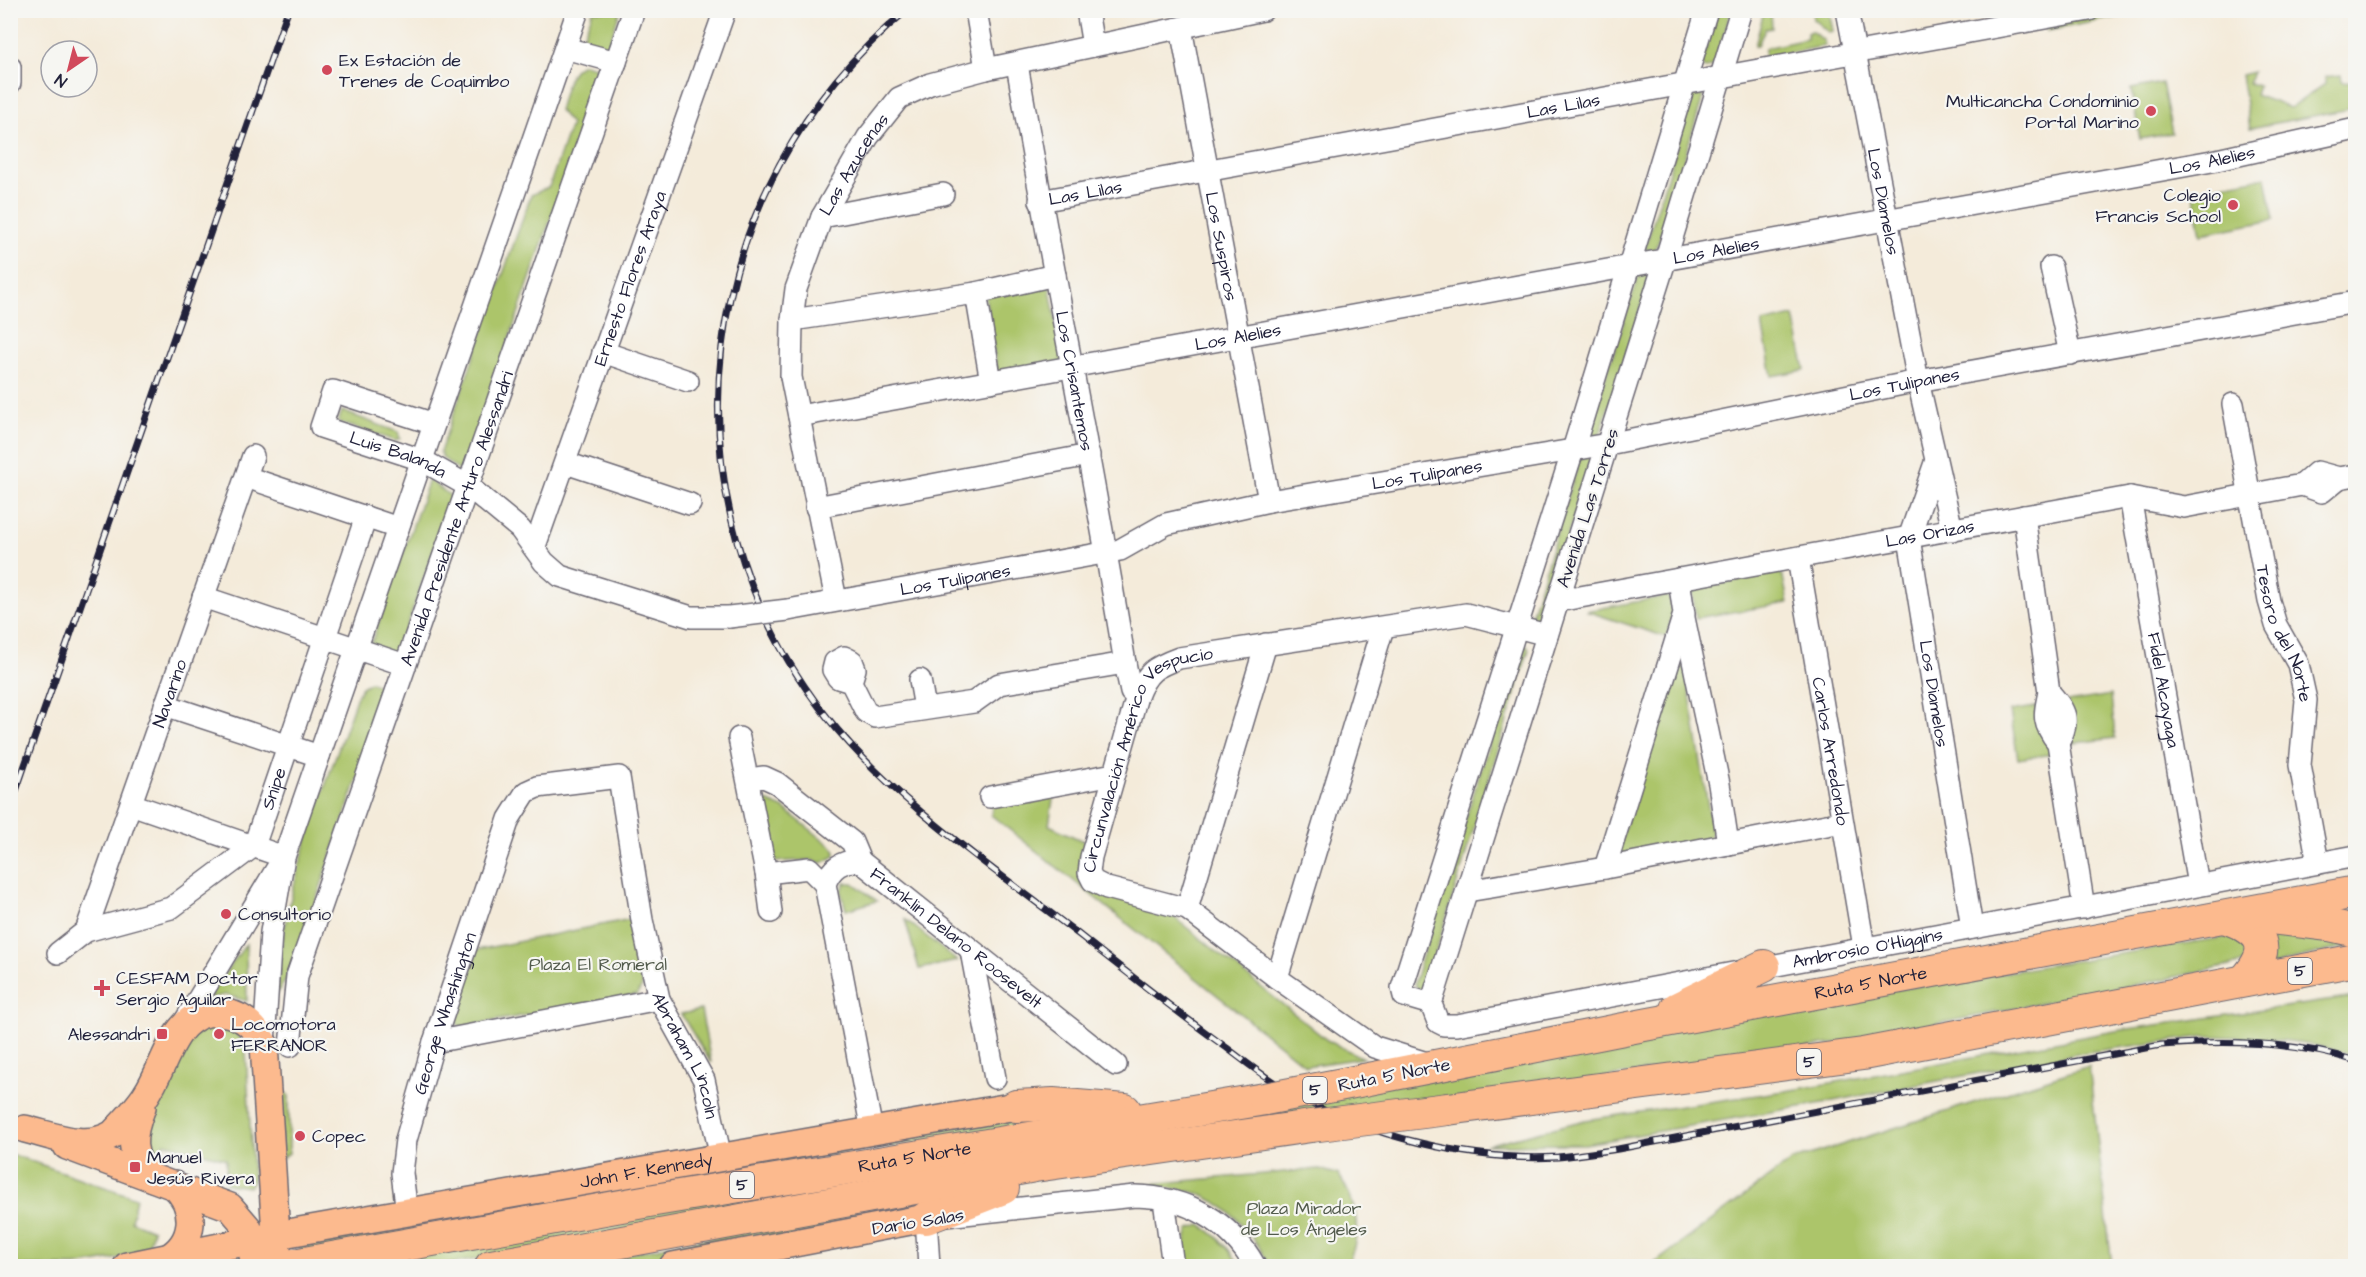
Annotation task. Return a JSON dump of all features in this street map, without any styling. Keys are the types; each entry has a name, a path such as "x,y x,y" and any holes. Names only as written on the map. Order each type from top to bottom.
{"highway":[{"name":"Ruta 5 Norte","path":"268,1253 660,1199 1198,1111 2355,892"},
{"path":"2224,917 2314,923 2355,931"},
{"path":"2224,917 2251,928 2260,942 2262,950 2259,963 2244,981"},
{"name":"Ruta 5 Norte","path":"491,1266 1096,1156 1852,1056 2355,960"},
{"path":"1644,1025 1764,966"},
{"path":"1016,1106 1053,1104 1198,1111"},
{"path":"926,1218 986,1193 1096,1156"}],"main road":[{"path":"165,1259 183,1245 190,1229 190,1210 187,1201 175,1186 137,1161 132,1144 134,1128 147,1095 182,1026 204,1013 228,1013 254,1027 264,1044 272,1178 268,1253"},
{"path":"18,1126 79,1142 99,1141 113,1134 147,1095"},
{"name":"John F. Kennedy","path":"127,1266 165,1259 268,1253 407,1213 1016,1106"},
{"path":"18,1126 230,1207 268,1253"},
{"path":"175,1186 246,1198 265,1189 272,1178"},
{"name":"Darío Salas","path":"673,1266 926,1218"}],"street":[{"path":"264,1044 271,932 284,857 579,10"},
{"name":"Avenida Presidente Arturo Alessandri","path":"290,1046 297,976 634,10"},
{"name":"Ernesto Flores Araya","path":"535,546 725,10"},
{"path":"976,10 986,69"},
{"path":"1087,10 1093,46"},
{"name":"Las Azucenas","path":"836,600 791,377 792,320 796,289 822,217 868,137 898,98 930,84 1191,21 1263,10"},
{"name":"Avenida Las Torres","path":"1707,10 1573,450 1402,988 1404,996 1431,1004 1608,444 1741,10"},
{"name":"Los Diamelos","path":"1847,10 1918,381 1952,530"},
{"name":"Las Lilas","path":"1040,201 1683,86 2089,10"},
{"name":"Los Suspiros","path":"1191,21 1207,171 1269,501"},
{"path":"565,48 616,62"},
{"name":"Los Crisantemos","path":"1017,64 1040,201 1074,366 1125,663 1131,692 1137,696"},
{"name":"Los Alelies","path":"799,416 991,382 1238,334 2212,161 2355,129"},
{"path":"822,217 944,194"},
{"path":"2051,267 2070,354"},
{"path":"792,320 976,293 1055,275"},
{"path":"976,293 991,382"},
{"name":"Los Tulipanes","path":"788,610 1106,553 1128,548 1166,524 1269,501 1608,444 1918,381 2355,302"},
{"path":"603,352 688,381"},
{"name":"Luis Balanda","path":"434,424 333,391 321,427 422,460 468,486 520,529 544,561 560,576 691,617 729,617 788,610"},
{"name":"Tesoro del Norte","path":"2233,404 2269,601 2276,625 2298,664 2306,700 2300,765 2318,863"},
{"name":"Navarino","path":"86,931 253,456"},
{"path":"816,507 1089,456"},
{"path":"566,462 690,504"},
{"name":"Los Diamelos","path":"1935,463 1910,538 1972,928"},
{"path":"246,477 398,528"},
{"name":"Las Orizas","path":"1558,601 2130,497 2184,507 2302,485 2322,492 2347,477"},
{"name":"Fidel Alcayaga","path":"2130,497 2198,885"},
{"path":"2024,516 2049,692 2063,708 2065,718 2066,728 2058,743 2084,908"},
{"name":"Snipe","path":"254,846 366,517"},
{"name":"Carlos Arredondo","path":"1798,558 1863,946"},
{"path":"1679,579 1719,784 1728,844"},
{"path":"203,597 405,665"},
{"name":"Circunvalación Américo Vespucio","path":"1441,1066 1375,1047 1277,978 1187,909 1107,888 1093,881 1089,873 1091,857 1137,696 1144,680 1155,667 1179,658 1466,614 1547,635"},
{"path":"1605,868 1684,614"},
{"path":"1277,978 1383,628"},
{"path":"1187,909 1266,644"},
{"path":"851,682 866,712 875,717 974,702 999,684 1125,663"},
{"path":"920,680 925,708"},
{"path":"165,705 319,756"},
{"path":"740,738 766,873 771,912"},
{"path":"990,796 1114,774"},
{"name":"George Whashington","path":"407,1213 402,1173 406,1140 434,1042 509,819 526,792 537,787 619,777"},
{"name":"Abraham Lincoln","path":"619,777 642,920 659,999 704,1080 720,1158"},
{"path":"749,779 764,777 777,783 852,842 860,861"},
{"path":"131,804 284,857"},
{"path":"1467,891 1605,868 1842,822"},
{"path":"58,953 86,931 171,908 254,846"},
{"name":"Ambrosio O'Higgins","path":"1431,1004 1438,1022 1450,1026 1863,946 2084,908 2355,856"},
{"path":"182,1026 284,857"},
{"name":"Franklin Delano Roosevelt","path":"825,884 838,866 860,861 970,951 1028,993 1116,1065"},
{"path":"766,873 809,868 825,884 872,1131"},
{"path":"970,951 995,1078"},
{"name":"Avenida Presidente Arturo Alessandri","path":"266,1017 297,976"},
{"path":"434,1042 659,999"},
{"path":"1371,1079 1379,1062 1375,1047"},
{"name":"Darío Salas","path":"926,1218 1135,1196 1164,1200 1195,1208 1216,1219 1235,1236 1255,1266"},
{"path":"1164,1200 1173,1266"},
{"path":"926,1218 929,1266"}],"green space":[{"path":"593,11 620,11 606,54 586,47 582,39"},
{"path":"1718,11 1731,11 1716,61 1705,69 1701,64"},
{"path":"1764,11 1771,11 1772,28 1765,29 1758,45 1755,46"},
{"path":"1812,11 1829,11 1833,31 1828,32 1813,19"},
{"path":"2123,11 2123,16 2047,31 2046,24"},
{"path":"1811,31 1824,41 1825,46 1764,58 1765,48 1807,39 1807,33"},
{"path":"584,64 602,69 463,474 443,458 440,452 531,195 549,187 571,124 559,110 570,76"},
{"path":"2253,72 2249,83 2258,86 2255,95 2290,108 2325,84 2325,77 2341,75 2342,82 2355,83 2355,108 2250,128 2241,75"},
{"name":"Multicancha Condominio Portal Marino","path":"2162,83 2172,133 2140,139 2131,89"},
{"path":"1694,91 1699,91 1703,97 1658,243 1653,251 1649,251 1645,248"},
{"name":"Colegio Francis School","path":"2266,177 2274,220 2201,234 2193,190"},
{"path":"1640,272 1647,273 1650,278 1600,434 1594,436 1588,431"},
{"path":"1049,284 1064,365 998,377 985,295"},
{"path":"1794,316 1805,370 1772,376 1762,323"},
{"path":"342,411 398,432 400,439 396,441 338,422"},
{"path":"1590,455 1592,459 1542,617 1535,619 1531,616 1580,458"},
{"path":"429,480 452,497 398,652 394,655 371,644"},
{"path":"1780,572 1788,603 1696,618 1692,589"},
{"path":"1667,596 1670,599 1673,614 1666,637 1586,611"},
{"path":"1681,640 1712,831 1708,839 1623,856 1618,850"},
{"path":"1526,645 1529,649 1425,987 1418,990 1414,983 1520,646"},
{"path":"370,682 388,689 292,971 276,995 286,918 306,843 357,696 362,687"},
{"path":"2111,695 2115,738 2059,745 2053,754 2018,759 2010,711"},
{"path":"1054,793 1049,825 1085,842 1080,863 1170,914 1327,1040 1363,1058 1306,1066 991,815 993,801"},
{"path":"764,800 783,808 835,849 835,856 822,863 811,860 773,862 761,810"},
{"path":"845,883 853,883 877,901 846,910 841,892"},
{"name":"Plaza El Romeral","path":"631,919 642,986 637,995 460,1027 454,1019 477,950"},
{"path":"905,919 957,961 919,969"},
{"path":"2264,931 2355,944 2269,966"},
{"path":"2239,935 2248,944 2245,963 1844,1042 916,1179 440,1266 336,1266 1893,990"},
{"path":"246,944 247,1001 226,995 207,998"},
{"path":"2355,997 2355,1055 2305,1043 2262,1038 2206,1036 2088,1052 1823,1103 1585,1144 1486,1145 1585,1120 1798,1089 2121,1030"},
{"path":"701,1010 711,1063 681,1014"},
{"path":"202,1026 230,1030 239,1037 246,1051 253,1180 249,1187 226,1184 226,1159 165,1143 152,1163 140,1137 179,1051"},
{"path":"2089,1066 2112,1266 1651,1266 1791,1161"},
{"path":"278,1085 289,1096 289,1153 282,1158"},
{"path":"1097,1118 801,1159 301,1256 299,1244 974,1119"},
{"path":"11,1154 136,1198 131,1221 153,1230 147,1253 76,1266 11,1266"},
{"name":"Plaza Mirador de Los Ángeles","path":"1319,1169 1339,1175 1354,1208 1355,1243 1346,1266 1269,1266 1244,1226 1216,1202 1190,1191 1137,1185"},
{"path":"975,1189 871,1221 635,1266 561,1266"},
{"path":"1200,1225 1218,1238 1241,1266 1186,1266 1185,1244 1189,1229"},
{"path":"241,1255 242,1265 182,1266"}],"railway":[{"path":"10,808 288,10"},
{"path":"907,10 835,82 780,164 742,253 722,347 720,443 736,539 772,631 827,717 883,778 982,861 1258,1072 1320,1108 1352,1122 1420,1143 1491,1155 1558,1157 1618,1149 2161,1045 2259,1044 2308,1049 2356,1061"}],"place":[{"name":"Ex Estación de Trenes de Coquimbo","path":"327,70"},
{"name":"Multicancha Condominio Portal Marino","path":"2151,111"},
{"name":"Colegio Francis School","path":"2233,205"},
{"name":"Consultorio","path":"226,914"},
{"name":"CESFAM Doctor Sergio Aguilar","path":"102,988"},
{"name":"Alessandri","path":"162,1034"},
{"name":"Locomotora FERRANOR","path":"219,1034"},
{"name":"Copec","path":"300,1136"},
{"name":"Manuel Jesús Rivera","path":"135,1167"}]}
